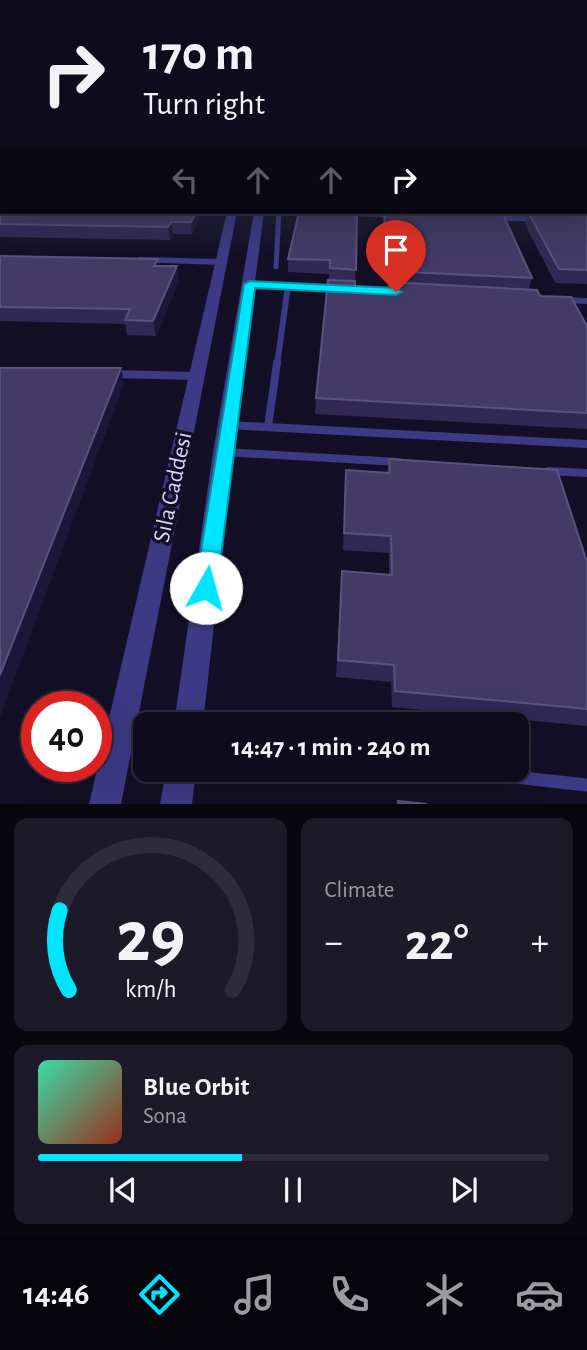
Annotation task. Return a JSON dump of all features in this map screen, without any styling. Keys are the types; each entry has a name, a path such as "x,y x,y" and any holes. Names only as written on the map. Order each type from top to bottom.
{"street":[{"name":"Sıla Caddesi","path":"105,804 232,214"},
{"name":"Sıla Caddesi","path":"190,712 223,452 259,214"},
{"path":"124,260 220,262"},
{"path":"176,804 179,782"}],"lane":[{"path":"276,267 279,214"},
{"path":"371,214 406,215"},
{"path":"489,218 545,220"},
{"path":"250,284 342,289"},
{"path":"268,427 288,286"},
{"path":"559,299 587,301"},
{"path":"98,373 196,376"},
{"path":"228,425 587,444"},
{"path":"223,452 412,463"},
{"path":"533,470 587,473"},
{"path":"529,779 587,785"}],"building":[{"path":"0,214 195,214 191,222 171,222 168,227 0,224"},
{"path":"299,214 357,214 356,270 330,268 330,260 288,259"},
{"path":"384,214 503,214 532,278 388,271"},
{"path":"529,214 584,214 587,217 587,270 559,269"},
{"path":"0,256 158,259 154,266 177,266 153,321 125,320 130,309 0,307"},
{"path":"328,280 355,281 355,288 389,289 389,282 537,290 540,296 571,297 587,326 587,413 316,398"},
{"path":"0,368 121,368 0,675"},
{"path":"389,459 557,470 587,562 587,709 395,691 394,665 338,660 342,571 392,575 391,536 344,533 346,470 390,473"},
{"path":"398,801 427,804 398,804"}],"route":[{"path":"206,588 223,452 250,284 396,292"}]}
